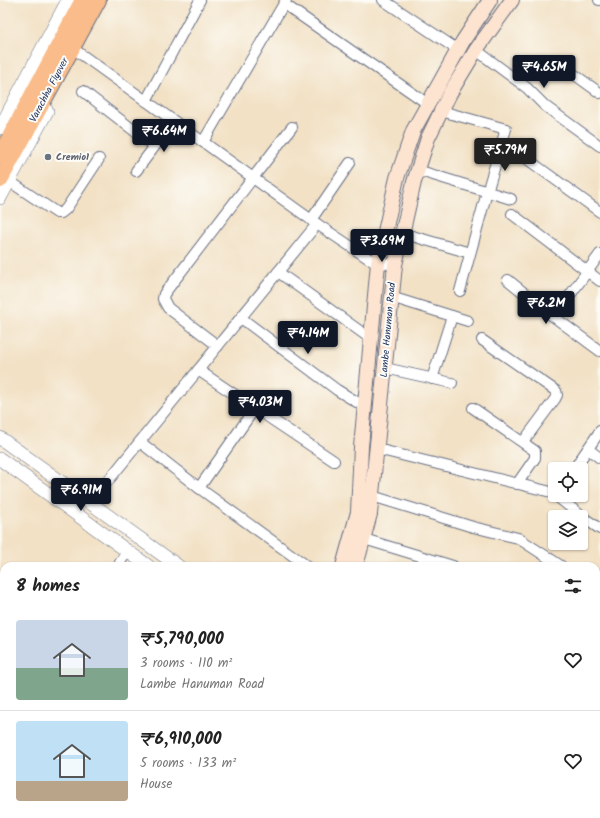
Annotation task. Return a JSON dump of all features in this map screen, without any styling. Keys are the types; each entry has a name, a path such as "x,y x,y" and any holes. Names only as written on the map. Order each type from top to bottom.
{"main road":[{"name":"Varachha Flyover","path":"0,156 83,0"},
{"name":"Varachha Flyover","path":"5,181 98,0"},
{"name":"Lambe Hanuman Road","path":"344,562 358,512 365,407 378,263 397,178 413,132 458,50 490,0"},
{"name":"Lambe Hanuman Road","path":"357,562 370,514 385,368 390,297 395,265 417,170 428,138 450,93 476,50 512,0"}],"street":[{"path":"0,128 68,0"},
{"path":"0,198 5,181 106,0"},
{"path":"146,101 200,0"},
{"path":"383,0 458,50"},
{"path":"204,142 285,2 428,104"},
{"path":"476,50 527,88 545,106 600,146"},
{"path":"78,52 314,222 374,262 395,265"},
{"path":"575,75 600,93"},
{"path":"83,91 154,146"},
{"path":"441,111 506,130 487,192 460,291"},
{"path":"136,171 174,121"},
{"path":"218,346 168,308 163,299 164,294 292,127"},
{"path":"5,181 57,213 61,213 66,209 99,158"},
{"path":"527,159 600,212"},
{"path":"90,503 278,272 314,222 350,163"},
{"path":"417,170 511,199"},
{"path":"512,214 600,281"},
{"path":"402,233 470,253"},
{"path":"554,317 600,254"},
{"path":"278,272 371,339"},
{"path":"508,280 600,351"},
{"path":"390,297 468,321"},
{"path":"432,379 452,316"},
{"path":"241,318 337,390 365,407"},
{"path":"482,340 556,391 557,395 555,399 523,442"},
{"path":"385,368 452,383"},
{"path":"198,370 334,461"},
{"path":"199,488 255,408"},
{"path":"473,408 523,442 531,448 536,455 517,484"},
{"path":"579,462 600,431"},
{"path":"0,438 172,562"},
{"path":"140,442 199,488 301,562"},
{"path":"377,449 548,492"},
{"path":"588,449 600,458"},
{"path":"0,458 142,562"},
{"path":"372,496 473,527 518,538 554,562"},
{"path":"565,502 600,529"},
{"path":"364,539 441,562"},
{"path":"120,562 127,551"}],"place":[{"name":"Cremio1","path":"48,157"}]}
